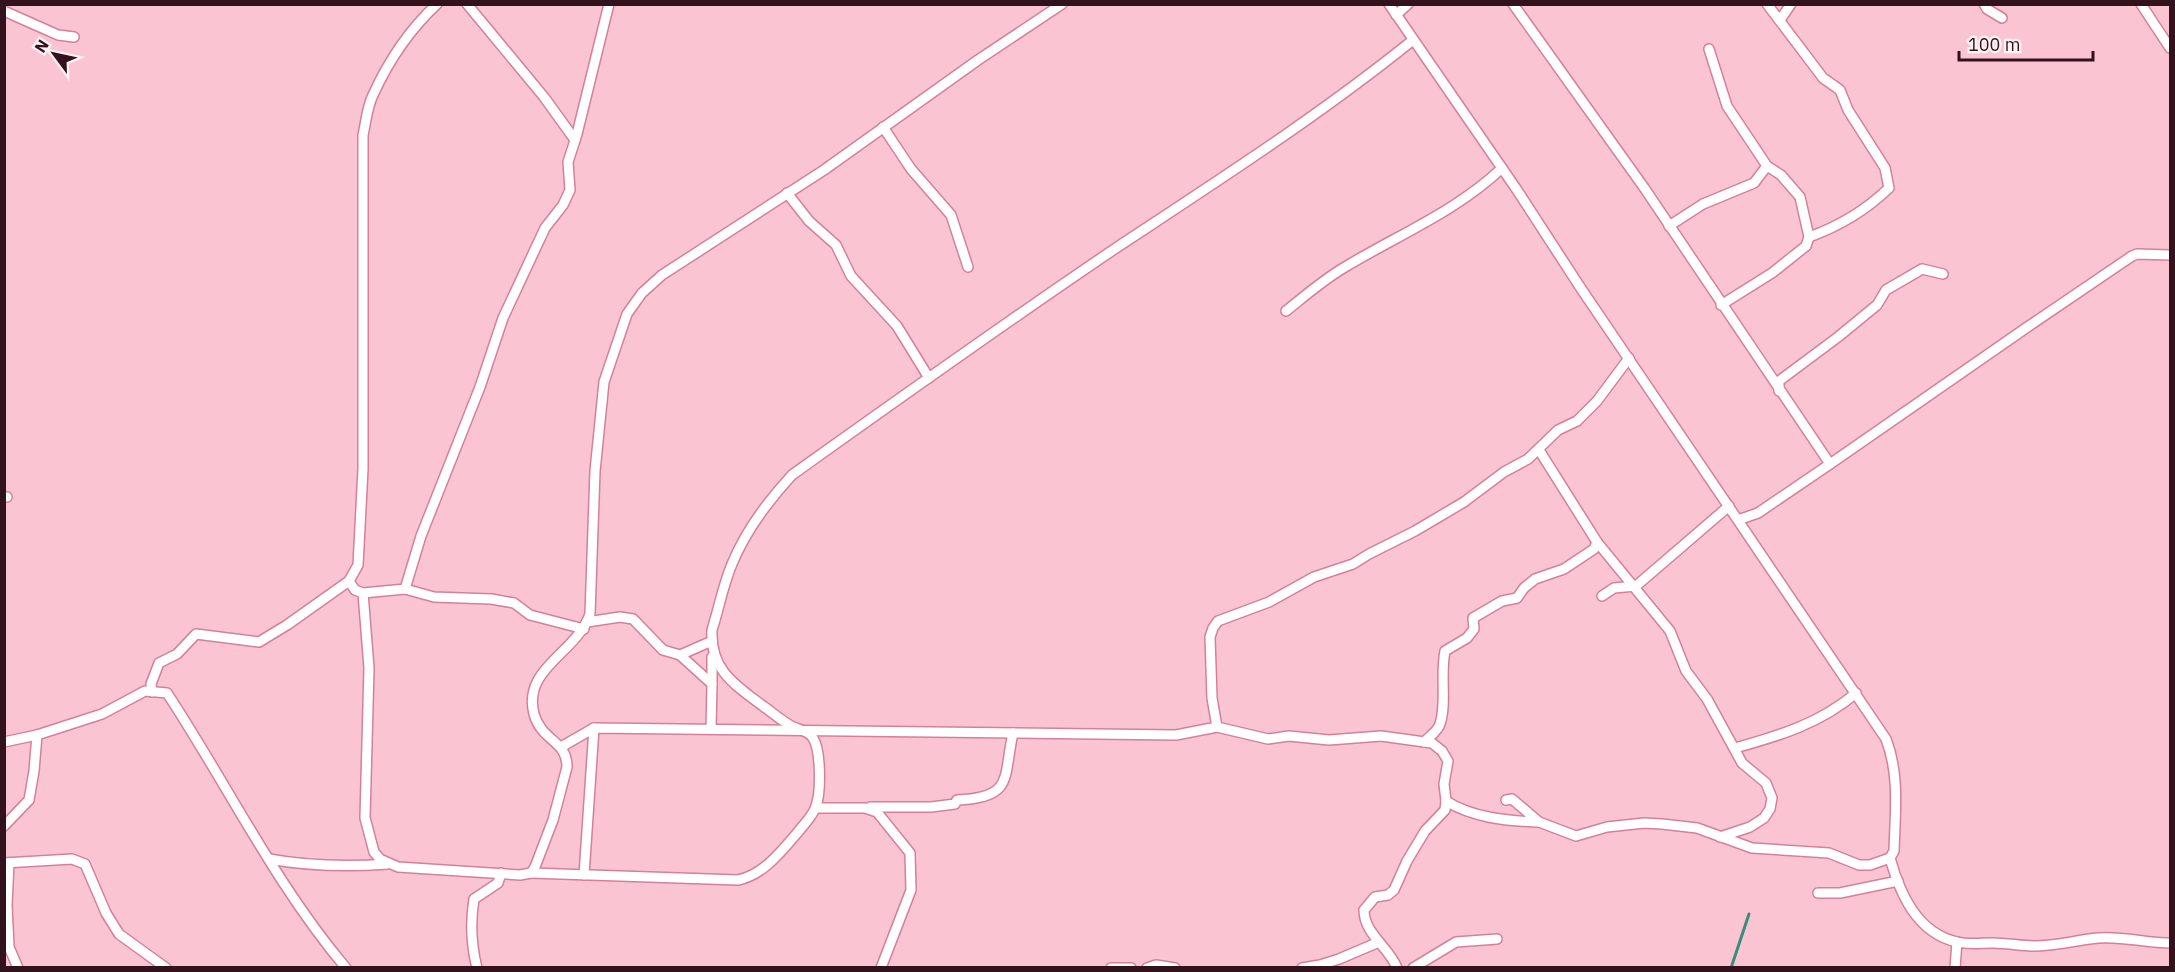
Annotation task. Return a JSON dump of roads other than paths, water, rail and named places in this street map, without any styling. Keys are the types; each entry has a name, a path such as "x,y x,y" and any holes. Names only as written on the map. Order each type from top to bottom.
{"street":[{"path":"152,692 151,684 159,663 177,654 196,634 260,642 349,581 358,565 363,469 363,135 372,97 399,48 424,15 437,4"},
{"path":"467,4 544,97 575,140"},
{"path":"405,589 421,536 480,387 503,318 545,228 563,205 570,189 568,162 609,4"},
{"path":"531,873 553,820 567,766 567,758 561,747 546,736 539,727 532,703 532,692 542,673 585,625 591,601 595,471 603,382 627,314 642,293 663,275 787,193 1062,4"},
{"path":"1389,4 1886,739 1891,751 1895,776 1894,851 1890,858 1870,865 1859,865 1829,853 1752,848 1697,828 1644,823 1607,827 1576,836 1539,822 1516,821 1461,811 1446,801"},
{"path":"1396,15 1408,4"},
{"path":"1513,4 1669,226 1830,464"},
{"path":"1767,4 1823,78 1840,90 1848,110 1885,168 1889,188 1876,200 1832,229 1809,237"},
{"path":"1780,20 1791,4"},
{"path":"1984,4 1987,9 2002,18"},
{"path":"2141,4 2170,48"},
{"path":"4,11 58,35 75,38"},
{"path":"711,729 712,630 732,564 746,537 779,489 792,476 928,378 1270,145 1413,40"},
{"path":"1709,49 1727,106 1767,166 1781,175 1800,197 1809,237 1806,246 1772,273 1721,305"},
{"path":"883,127 911,169 951,215 968,267"},
{"path":"1669,226 1704,204 1754,183 1767,166"},
{"path":"1286,310 1311,289 1345,267 1433,218 1484,186 1502,168"},
{"path":"787,193 809,221 836,245 851,276 897,326 928,378"},
{"path":"1738,520 1758,513 2133,256 2137,254 2170,255"},
{"path":"1779,391 1779,381 1877,305 1886,290 1922,269 1943,274"},
{"path":"1217,727 1212,698 1210,637 1218,621 1269,602 1314,577 1353,564 1464,502 1504,472 1528,459 1558,430 1577,421 1597,401 1629,358"},
{"path":"1539,450 1597,542 1670,631 1686,671 1707,699 1742,763 1766,783 1772,798 1770,809 1764,818 1750,827 1720,837"},
{"path":"1602,596 1614,588 1634,586 1650,576 1729,506"},
{"path":"1424,742 1440,726 1443,689 1441,672 1445,651 1467,638 1474,629 1473,618 1503,601 1517,598 1535,579 1564,568 1594,549 1597,542"},
{"path":"349,581 355,590 363,593 405,589 434,597 491,599 514,603 530,615 585,625 620,617 633,619 663,651 680,655 712,684"},
{"path":"363,593 369,668 365,818 374,852 380,859 398,867 520,875 531,873 738,880 750,878 762,870 789,843 816,808 819,795 817,750 813,737 792,727 732,683 718,665 712,646"},
{"path":"680,655 712,646"},
{"path":"4,742 37,735 102,714 145,691 168,693 268,859 324,942 346,968"},
{"path":"1735,748 1812,722 1840,706 1856,693"},
{"path":"561,747 594,728 1176,735 1217,727 1268,739 1289,736 1329,740 1382,736 1432,743 1442,751 1448,761 1444,784 1445,810 1428,827 1411,854 1394,890 1388,895 1371,900 1364,910 1366,923 1397,965"},
{"path":"584,875 594,728"},
{"path":"816,808 931,807 955,804 957,800 980,798 993,794 1000,789 1006,775 1013,734"},
{"path":"4,826 29,800 37,735"},
{"path":"1506,800 1512,799 1539,822"},
{"path":"865,808 878,812 910,853 911,890 881,968"},
{"path":"18,968 9,947 7,863 72,858 85,864 106,913 119,934 166,968"},
{"path":"1890,858 1913,915 1923,925 1957,942 2034,946 2100,938 2170,943"},
{"path":"268,859 347,867 388,864"},
{"path":"477,968 470,920 474,898 498,883 501,873"},
{"path":"1818,893 1840,893 1898,881"},
{"path":"1413,968 1456,942 1497,939"},
{"path":"1302,968 1339,959 1379,942"},
{"path":"1955,968 1957,942"},
{"path":"1147,968 1156,965 1174,968"},
{"path":"1111,968 1131,968"}],"waterway":[{"path":"1731,968 1749,914"}]}
